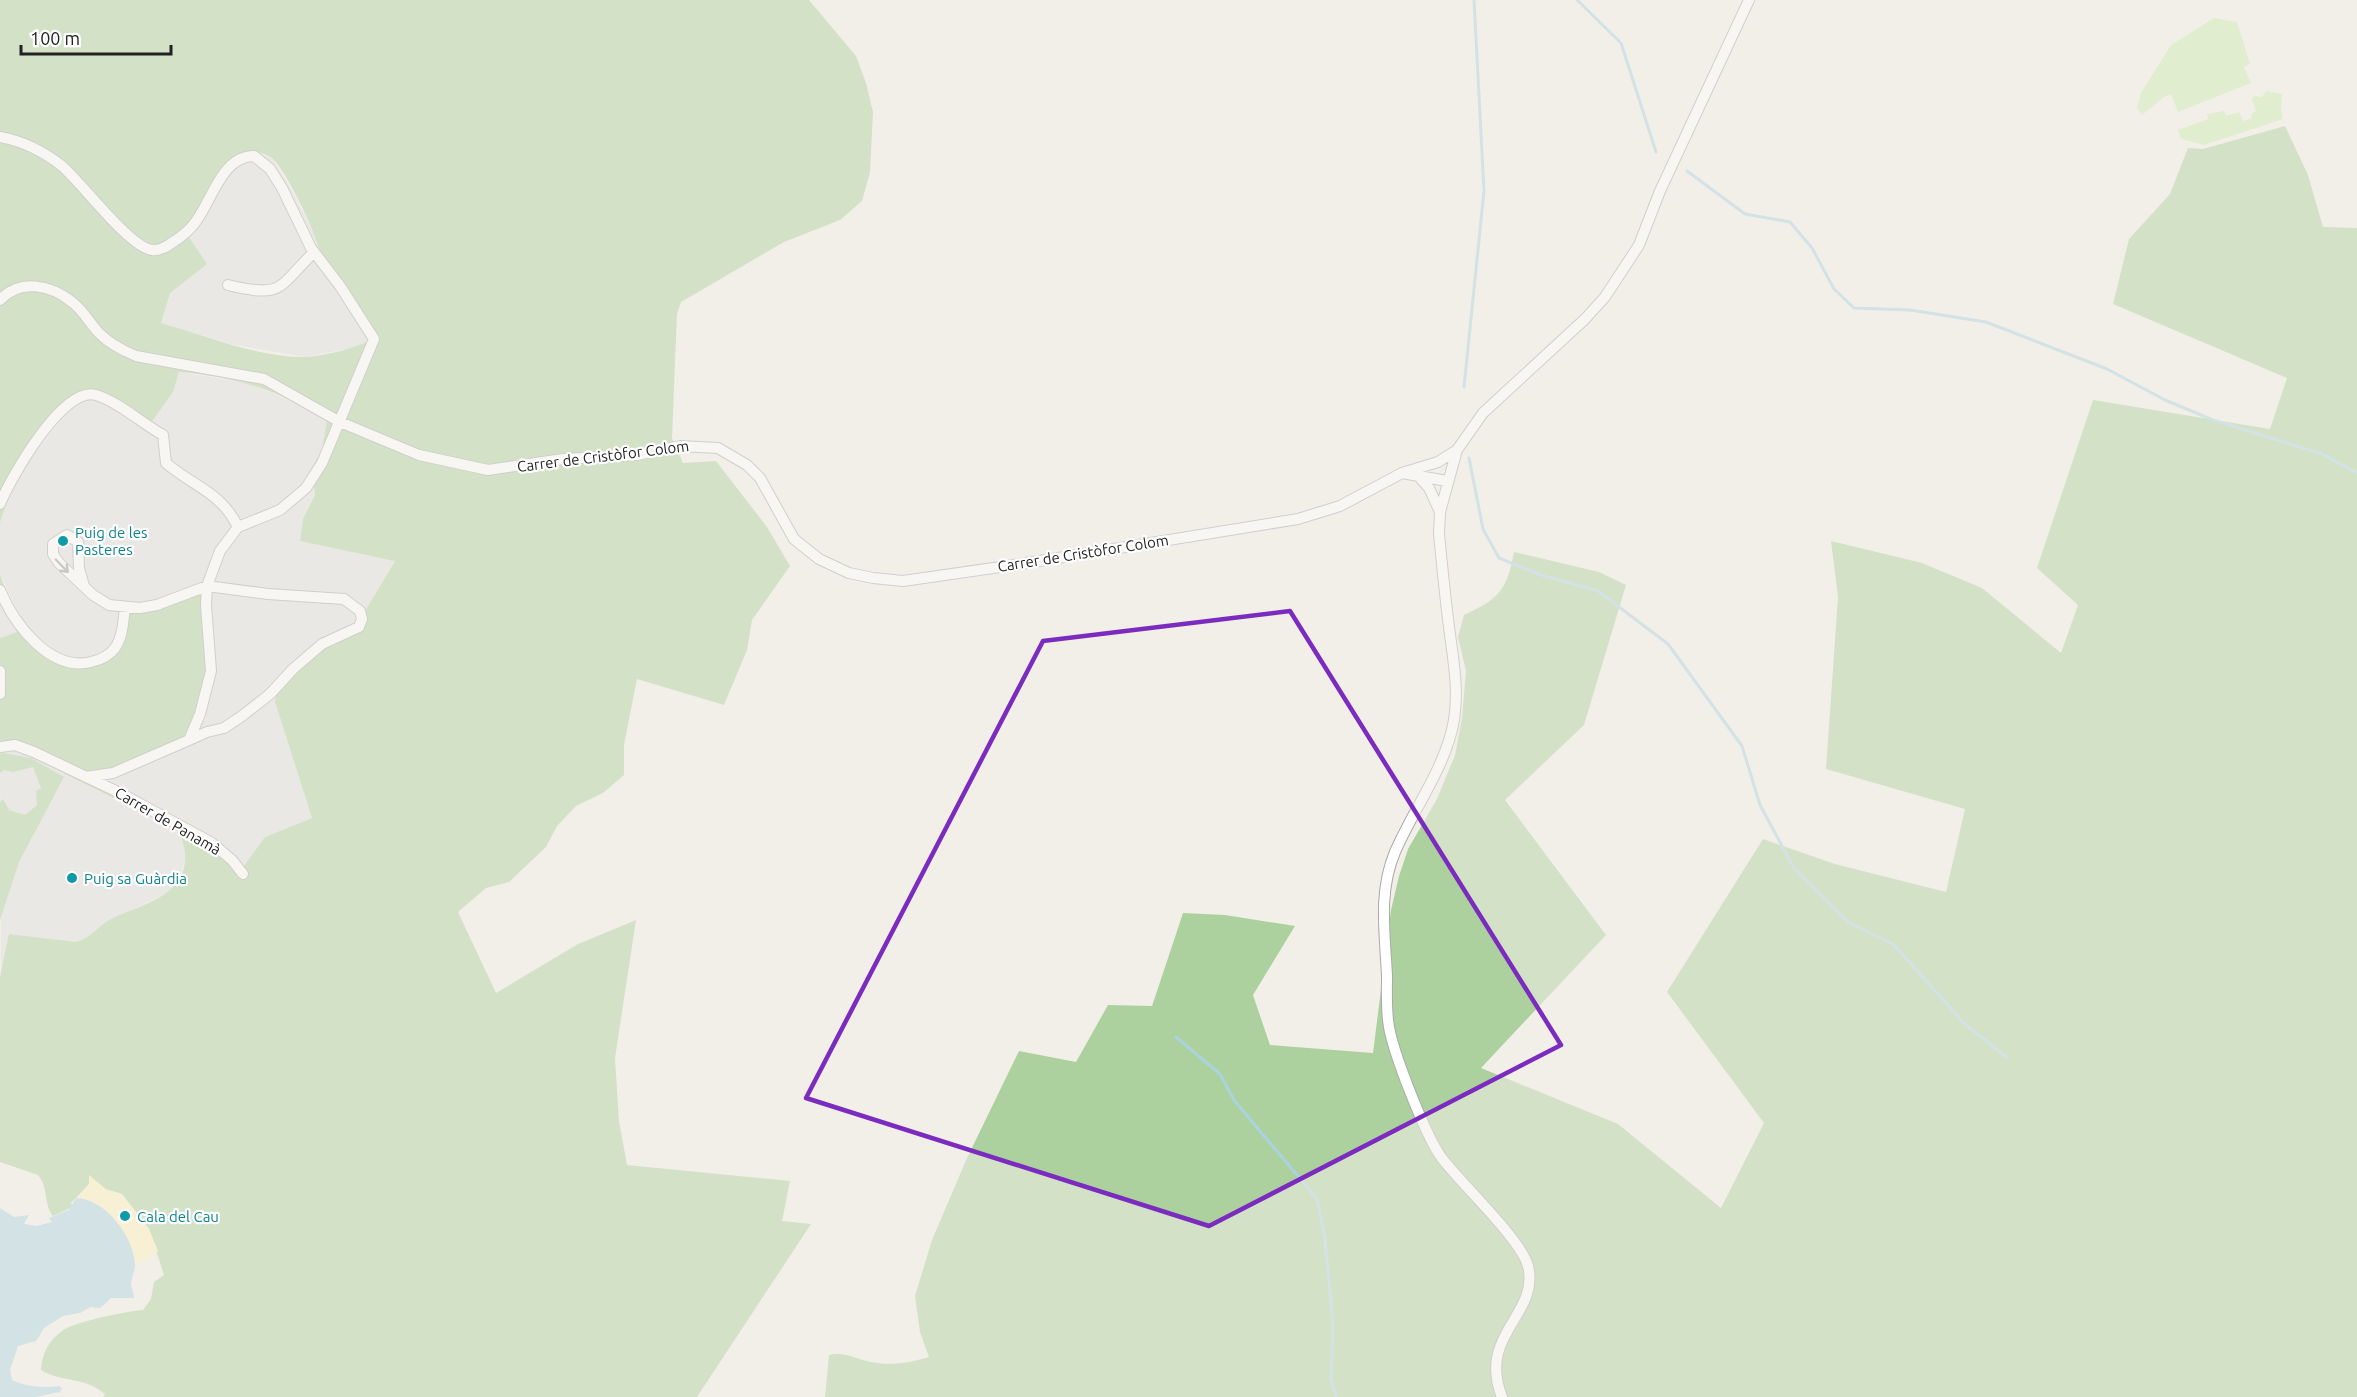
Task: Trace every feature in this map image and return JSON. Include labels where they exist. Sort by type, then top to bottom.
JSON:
[{"type":"street","points":[[1502,1397],[1495,1375],[1496,1357],[1503,1335],[1526,1295],[1530,1276],[1527,1264],[1515,1243],[1451,1169],[1434,1145],[1389,1026],[1385,886],[1396,851],[1446,748],[1456,706],[1455,671],[1438,534],[1440,512],[1457,450],[1483,413],[1585,319],[1623,271],[1639,245],[1660,191],[1749,0]]},
{"type":"street","points":[[0,137],[14,140],[37,150],[62,166],[126,232],[139,244],[153,250],[167,247],[186,234],[205,209],[226,170],[235,161],[245,156],[254,156],[270,169],[314,252],[340,286],[374,339],[322,463],[306,488],[280,510],[238,527],[220,551],[207,586],[206,605],[211,672],[200,714],[189,740]]},
{"type":"street","points":[[228,285],[260,293],[272,292],[314,252]]},
{"type":"street","name":"Carrer de Cristòfor Colom","points":[[0,300],[12,290],[23,285],[48,288],[74,303],[102,336],[121,350],[136,356],[264,379],[340,422],[419,455],[488,470],[563,459],[637,455],[680,446],[718,448],[747,465],[760,478],[794,539],[819,559],[849,573],[873,578],[903,581],[1298,519],[1340,506],[1402,473],[1420,472],[1457,450]]},
{"type":"street","points":[[0,504],[6,488],[47,427],[76,396],[94,394],[163,435],[166,463],[183,478],[210,491],[222,502],[238,527]]},
{"type":"street","points":[[1440,512],[1420,472],[1436,469],[1448,478]]},
{"type":"street","points":[[84,586],[109,605],[125,608],[157,605],[207,586],[268,594],[344,599],[360,611],[362,620],[359,627],[322,644],[293,669],[270,694],[224,728],[207,732],[113,773],[86,777]]},
{"type":"street","points":[[0,590],[27,634],[47,652],[74,663],[86,663],[109,655],[116,647],[125,608]]},
{"type":"street","points":[[0,671],[0,694]]},
{"type":"street","name":"Carrer de Panamà","points":[[0,747],[15,745],[86,777],[212,843],[232,860],[243,874]]},
{"type":"highlighted area","points":[[1290,611],[1561,1045],[1209,1226],[806,1098],[1043,641]]},
{"type":"shaded area","points":[[254,151],[272,158],[292,190],[315,235],[319,249],[379,337],[352,348],[305,357],[231,344],[161,323],[170,293],[206,264],[186,234],[226,170]]},
{"type":"shaded area","points":[[179,372],[241,382],[273,393],[324,417],[328,423],[314,487],[315,495],[303,519],[300,541],[395,560],[365,611],[275,702],[312,818],[265,837],[243,867],[221,842],[104,780],[178,750],[215,647],[209,607],[181,592],[148,603],[121,602],[112,647],[99,656],[80,660],[59,654],[35,636],[23,622],[0,574],[0,523],[6,500],[25,466],[70,408],[88,398],[101,402],[146,430],[173,392]]},
{"type":"shaded area","points":[[0,603],[17,632],[0,638]]},
{"type":"shaded area","points":[[17,750],[174,828],[179,833],[185,847],[185,859],[179,882],[171,891],[108,921],[84,940],[76,942],[10,934],[1,977],[0,751]]},
{"type":"green space","points":[[0,0],[809,0],[856,56],[873,112],[870,172],[862,201],[840,220],[784,242],[681,302],[677,314],[672,438],[683,463],[716,461],[767,527],[790,566],[752,620],[747,650],[724,705],[637,679],[624,745],[624,775],[603,793],[576,806],[557,826],[546,847],[509,882],[486,888],[458,912],[496,993],[578,944],[636,920],[615,1058],[619,1121],[627,1165],[790,1181],[782,1221],[811,1224],[697,1397],[103,1397],[105,1394],[89,1384],[57,1377],[41,1370],[47,1348],[62,1331],[89,1321],[143,1310],[151,1299],[154,1282],[164,1275],[149,1229],[122,1194],[89,1184],[71,1203],[73,1207],[53,1216],[48,1206],[44,1185],[38,1175],[0,1162],[0,977],[9,934],[76,942],[81,940],[111,919],[149,903],[171,889],[184,868],[185,853],[182,839],[174,828],[17,750],[0,751],[0,638],[17,632],[0,603],[0,574],[12,603],[29,629],[53,649],[67,656],[82,659],[96,657],[110,646],[115,638],[121,601],[148,603],[213,586],[211,610],[215,667],[211,688],[198,715],[178,750],[105,780],[221,842],[243,867],[265,837],[312,818],[275,702],[279,679],[351,627],[365,611],[395,561],[300,541],[303,519],[315,495],[314,487],[306,478],[322,450],[327,420],[275,393],[237,381],[179,372],[173,392],[146,430],[95,399],[86,399],[71,407],[45,435],[21,473],[0,523]],"holes":[[[254,151],[272,158],[285,175],[306,215],[319,249],[379,337],[333,353],[304,357],[286,356],[250,350],[161,323],[170,293],[207,264],[186,233],[235,161]]]},
{"type":"green space","points":[[2214,18],[2237,22],[2250,64],[2244,67],[2251,83],[2178,112],[2171,94],[2142,115],[2137,108],[2141,93],[2171,45]]},
{"type":"green space","points":[[2266,91],[2282,94],[2283,119],[2204,145],[2181,139],[2178,130],[2208,119],[2207,114],[2224,111],[2226,116],[2239,112],[2243,121],[2252,118],[2251,114],[2256,111],[2252,99],[2254,96],[2262,97]]},
{"type":"green space","points":[[2285,126],[2308,175],[2323,227],[2357,228],[2357,1397],[825,1397],[829,1355],[846,1355],[886,1364],[929,1357],[920,1332],[915,1296],[932,1240],[967,1158],[1019,1051],[1076,1062],[1108,1005],[1152,1006],[1183,913],[1225,915],[1295,926],[1253,995],[1270,1045],[1373,1053],[1391,910],[1399,876],[1408,849],[1437,799],[1455,755],[1462,718],[1466,671],[1458,637],[1464,615],[1486,604],[1500,592],[1508,576],[1514,552],[1599,572],[1626,585],[1584,725],[1505,800],[1606,935],[1481,1068],[1618,1124],[1721,1208],[1764,1123],[1667,992],[1763,839],[1835,864],[1946,892],[1965,809],[1826,769],[1838,597],[1831,541],[1922,563],[1982,588],[2061,653],[2078,605],[2037,568],[2093,400],[2270,429],[2287,378],[2113,304],[2129,239],[2170,194],[2188,148],[2203,149]]},
{"type":"green space","points":[[0,754],[31,758],[64,777],[19,862],[0,920],[0,802],[3,799],[9,810],[25,815],[37,805],[36,791],[41,788],[33,767],[13,772],[4,770],[0,773]]},
{"type":"sand","name":"Cala del Cau","points":[[89,1175],[107,1190],[122,1194],[149,1229],[158,1251],[143,1262],[135,1264],[122,1232],[108,1212],[89,1200],[77,1198],[89,1184]]},
{"type":"water","points":[[76,1198],[87,1200],[108,1212],[124,1232],[133,1254],[135,1268],[131,1284],[134,1298],[111,1298],[100,1308],[90,1307],[80,1313],[63,1316],[44,1328],[36,1341],[18,1346],[10,1370],[12,1380],[35,1386],[59,1386],[62,1388],[60,1392],[35,1397],[0,1397],[0,1208],[14,1217],[29,1215],[24,1224],[37,1226],[52,1222],[49,1218],[69,1210]]},
{"type":"waterway","points":[[1464,387],[1484,191],[1474,0]]},
{"type":"waterway","points":[[1577,0],[1621,43],[1656,152]]},
{"type":"waterway","points":[[1687,171],[1745,214],[1790,222],[1812,248],[1834,289],[1854,308],[1910,310],[1986,322],[2107,369],[2165,400],[2213,420],[2322,454],[2357,473]]},
{"type":"waterway","points":[[1469,458],[1483,529],[1499,558],[1541,575],[1598,591],[1668,644],[1742,746],[1760,805],[1794,868],[1848,922],[1893,944],[1965,1024],[2006,1057]]},
{"type":"waterway","points":[[1176,1037],[1220,1074],[1234,1100],[1317,1199],[1325,1239],[1333,1325],[1331,1379],[1336,1397]]},
{"type":"place","name":"Puig de les Pasteres","points":[[63,541]]},
{"type":"place","name":"Puig sa Guàrdia","points":[[72,878]]},
{"type":"place","name":"Cala del Cau","points":[[125,1216]]}]
